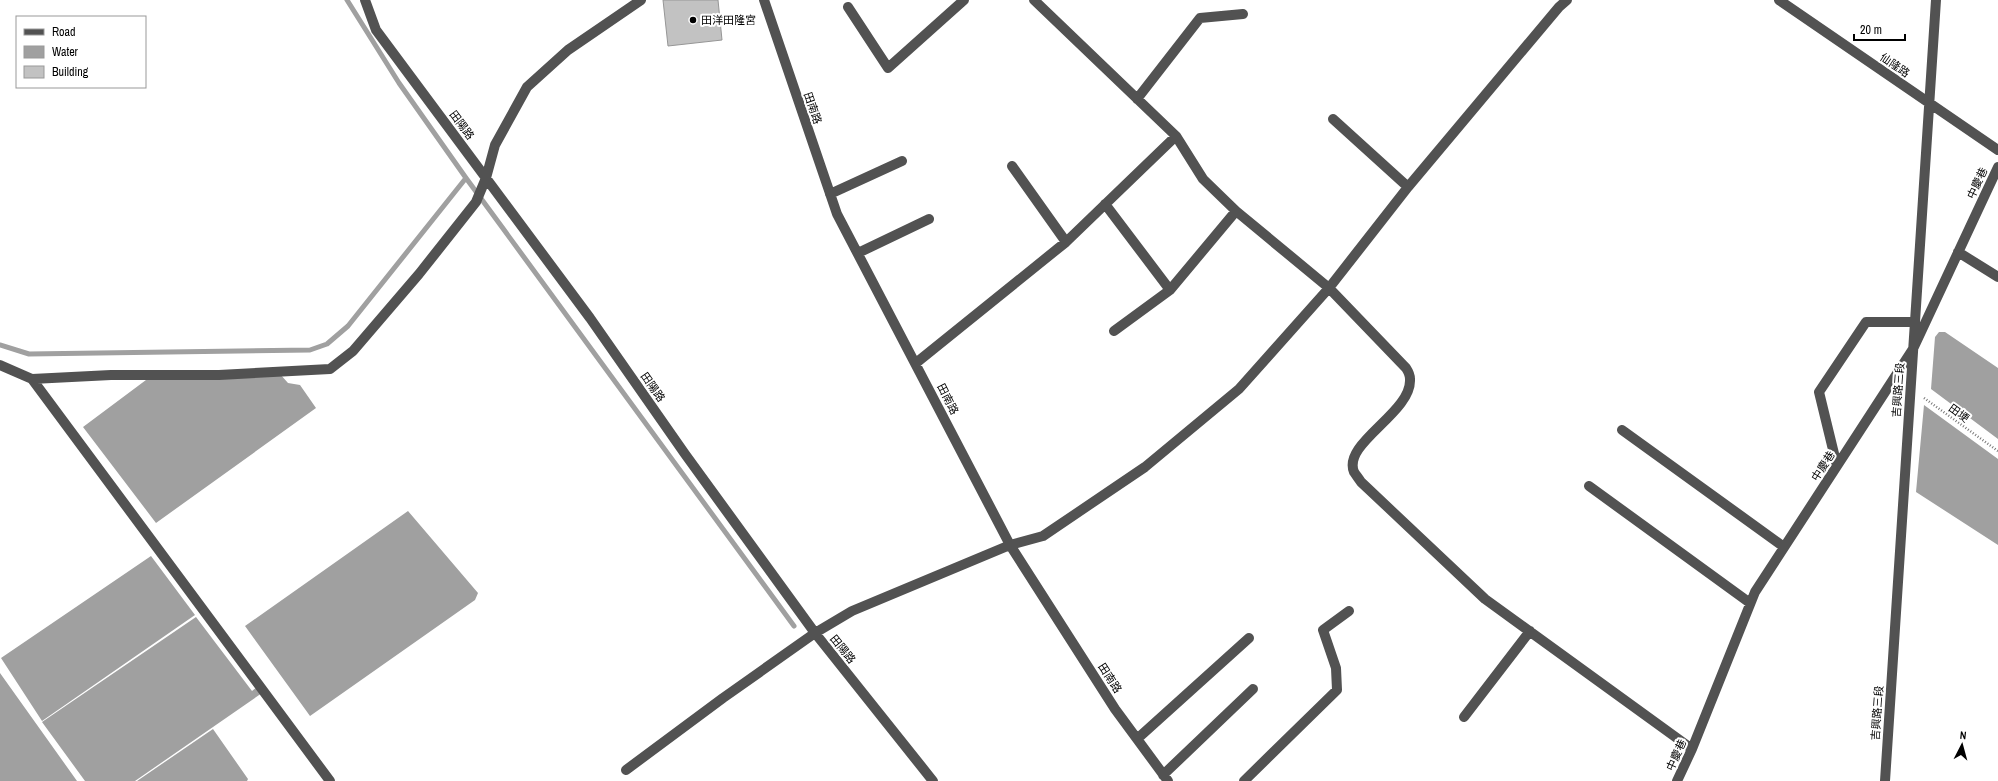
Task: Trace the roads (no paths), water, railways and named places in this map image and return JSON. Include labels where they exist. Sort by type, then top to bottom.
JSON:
[{"type":"street","name":"田陽路","points":[[365,0],[376,30],[485,182],[590,318],[685,454],[815,633],[934,781]]},
{"type":"street","points":[[0,365],[32,379],[110,375],[227,375],[330,370],[353,351],[419,274],[476,202],[485,182],[496,145],[527,87],[568,50],[641,0]]},
{"type":"street","name":"田南路","points":[[764,0],[837,214],[1010,545],[1116,709],[1166,778]]},
{"type":"street","points":[[848,7],[888,68],[964,0]]},
{"type":"street","points":[[1034,0],[1176,136],[1203,179],[1236,210],[1329,288],[1406,368],[1410,379],[1408,392],[1403,402],[1361,446],[1354,459],[1354,471],[1361,482],[1485,599],[1692,749]]},
{"type":"street","points":[[626,770],[723,698],[815,633],[852,610],[1010,545],[1043,536],[1145,467],[1240,390],[1329,288],[1408,187],[1559,7],[1567,0]]},
{"type":"street","name":"仙隆路","points":[[1779,0],[1998,150]]},
{"type":"street","name":"吉興路三段","points":[[1885,781],[1928,102],[1936,0]]},
{"type":"street","points":[[1137,99],[1200,18],[1243,14]]},
{"type":"street","points":[[1333,119],[1408,187]]},
{"type":"street","points":[[916,364],[1066,242],[1176,136]]},
{"type":"street","points":[[830,194],[902,161]]},
{"type":"street","points":[[1012,166],[1066,242]]},
{"type":"street","name":"中慶巷","points":[[1677,781],[1692,749],[1755,592],[1913,349],[1998,167]]},
{"type":"street","points":[[1105,204],[1170,290]]},
{"type":"street","points":[[1114,331],[1170,290],[1236,210]]},
{"type":"street","points":[[858,253],[929,219]]},
{"type":"street","points":[[1958,252],[1998,277]]},
{"type":"street","points":[[1837,466],[1819,392],[1866,322],[1914,322]]},
{"type":"street","points":[[32,379],[330,781]]},
{"type":"street","points":[[1622,430],[1784,547]]},
{"type":"street","points":[[1588,486],[1750,603]]},
{"type":"street","points":[[1244,781],[1338,690],[1336,668],[1323,630],[1349,611]]},
{"type":"street","points":[[1464,717],[1530,631]]},
{"type":"street","points":[[1137,739],[1249,638]]},
{"type":"street","points":[[1166,778],[1253,689]]},
{"type":"water","points":[[1939,332],[1945,332],[1998,368],[1998,439],[1931,389],[1935,337]]},
{"type":"water","points":[[280,374],[288,383],[300,385],[316,408],[156,523],[83,427],[150,377]]},
{"type":"water","points":[[1924,405],[1998,459],[1998,545],[1916,492]]},
{"type":"water","points":[[408,511],[478,593],[475,600],[310,716],[245,626]]},
{"type":"water","points":[[151,556],[195,615],[42,721],[1,658]]},
{"type":"water","points":[[196,617],[252,691],[257,687],[262,693],[135,781],[85,781],[42,722]]},
{"type":"water","points":[[0,673],[77,781],[0,781]]},
{"type":"water","points":[[213,729],[248,779],[247,781],[137,781]]},
{"type":"waterway","points":[[347,0],[399,83],[466,178],[794,626]]},
{"type":"waterway","points":[[0,345],[29,354],[310,350],[327,344],[348,326],[466,178]]},
{"type":"place","name":"田洋田隆宮","points":[[693,20]]}]
